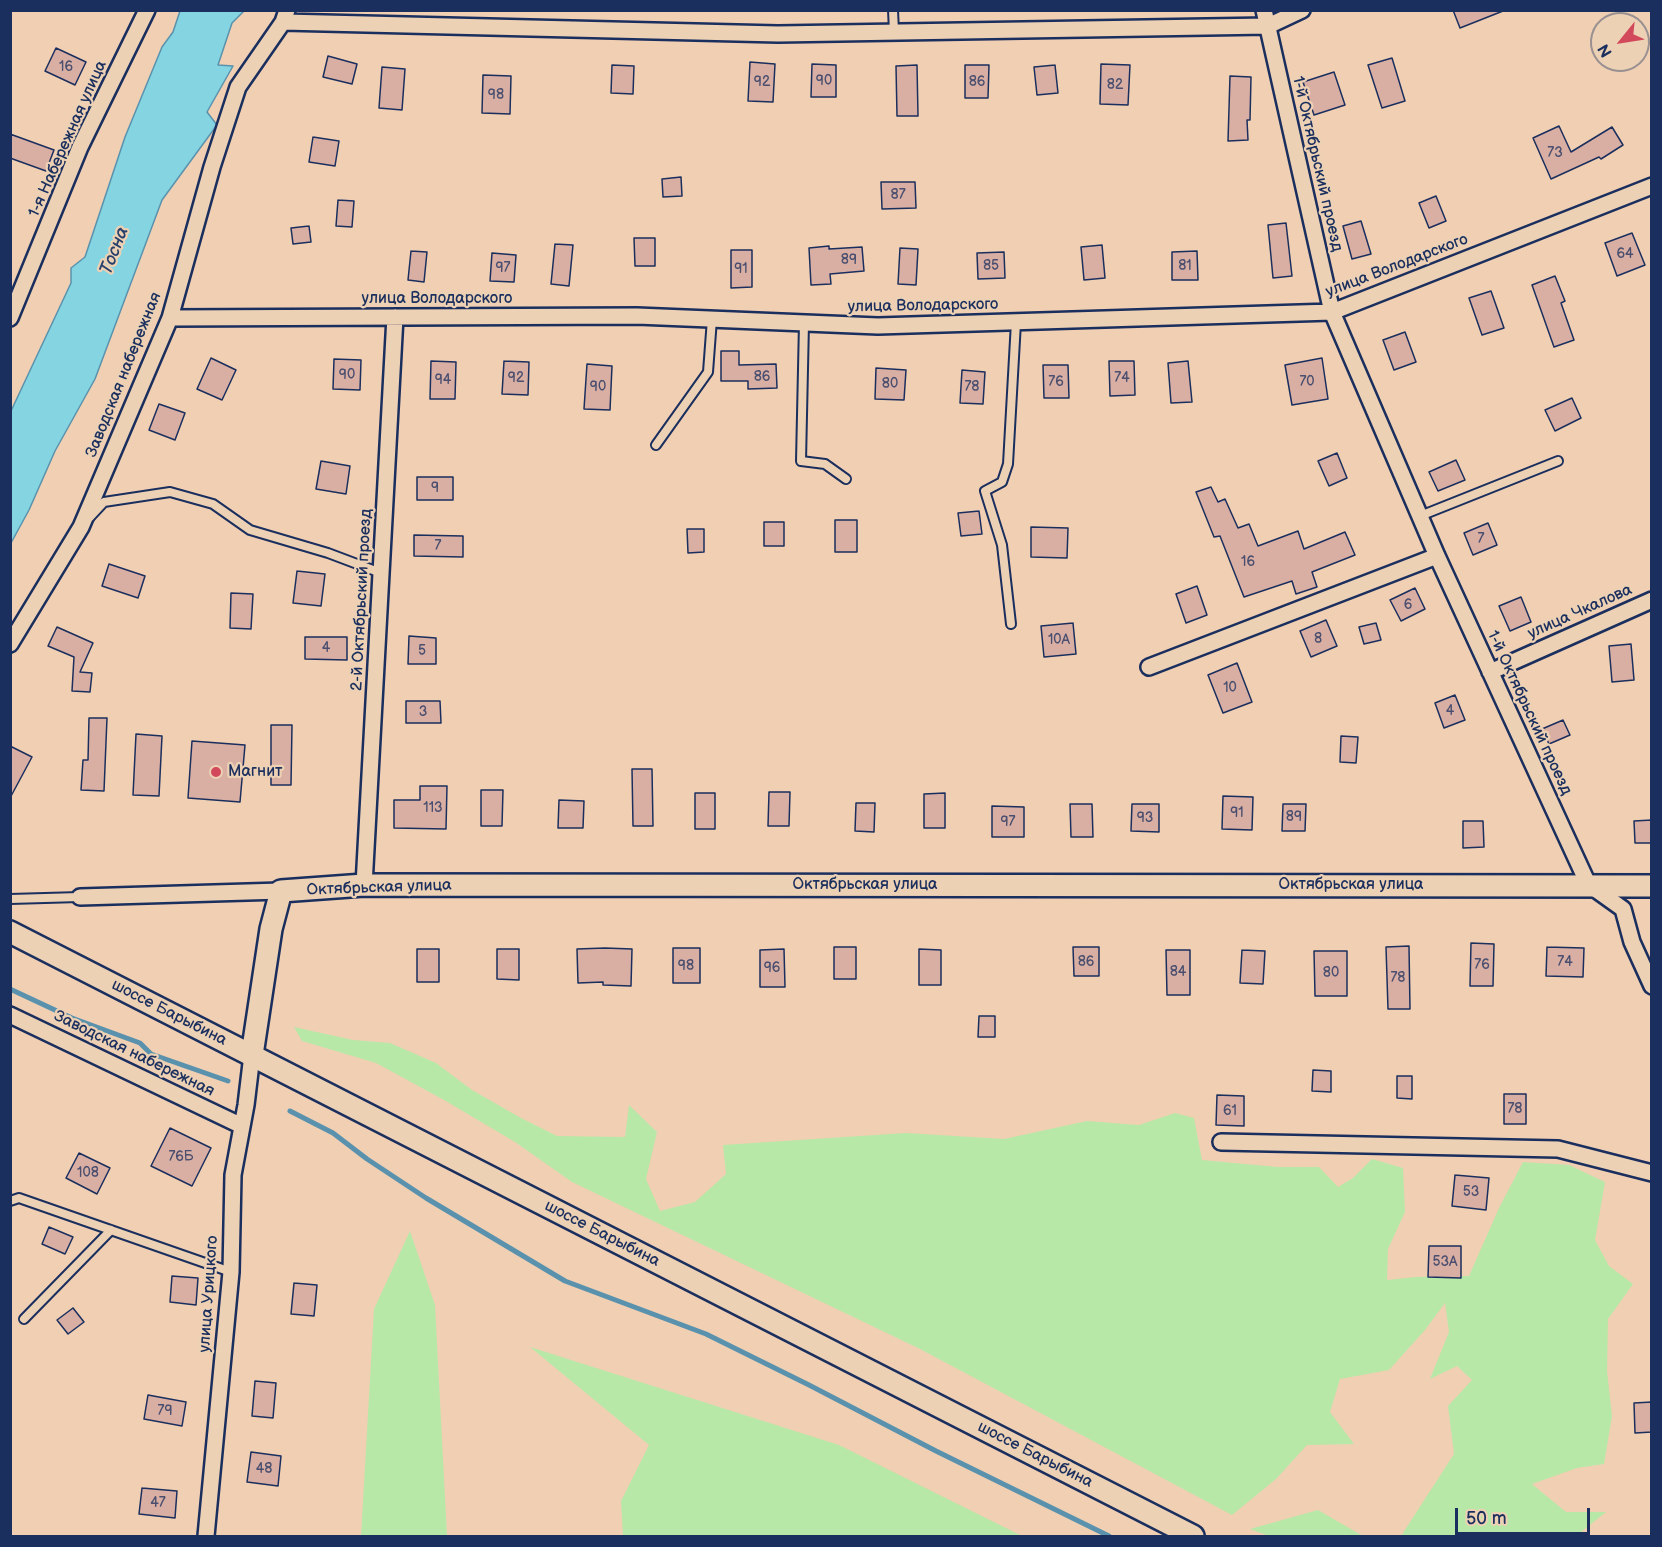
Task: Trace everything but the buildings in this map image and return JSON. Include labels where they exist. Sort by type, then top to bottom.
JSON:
[{"type":"street","name":"1-я Набережная улица","points":[[10,318],[80,147],[147,10]]},
{"type":"street","name":"1-й Октябрьский проезд","points":[[1264,10],[1332,312],[1437,556],[1588,884]]},
{"type":"street","points":[[285,16],[778,34],[1268,26],[1302,10]]},
{"type":"street","name":"Заводская набережная","points":[[10,644],[81,527],[170,318],[212,167],[238,87],[285,16]]},
{"type":"street","name":"улица Володарского","points":[[170,318],[637,316],[878,326],[1332,312],[1652,186]]},
{"type":"street","name":"2-й Октябрьский проезд","points":[[364,885],[395,317]]},
{"type":"street","points":[[1149,667],[1437,556]]},
{"type":"street","name":"улица Чкалова","points":[[1490,672],[1652,600]]},
{"type":"street","points":[[1588,884],[1623,909],[1632,942],[1652,986]]},
{"type":"street","name":"Октябрьская улица","points":[[80,897],[281,891],[364,885],[1588,884],[1652,886]]},
{"type":"street","points":[[252,1055],[271,930],[281,891]]},
{"type":"street","name":"шоссе Барыбина","points":[[10,932],[1193,1536]]},
{"type":"street","name":"Заводская набережная","points":[[10,1015],[242,1126]]},
{"type":"street","name":"улица Урицкого","points":[[206,1536],[231,1272],[233,1176],[252,1055]]},
{"type":"street","points":[[1221,1142],[1557,1149],[1652,1173]]},
{"type":"lane","points":[[893,10],[894,32]]},
{"type":"lane","points":[[656,445],[708,372],[712,319]]},
{"type":"lane","points":[[1011,624],[1002,545],[985,492],[1002,482],[1008,464],[1016,322]]},
{"type":"lane","points":[[804,323],[801,461],[825,464],[846,479]]},
{"type":"lane","points":[[1420,516],[1558,461]]},
{"type":"lane","points":[[81,527],[104,502],[170,492],[213,504],[250,530],[328,553],[381,573]]},
{"type":"lane","points":[[10,899],[80,897]]},
{"type":"lane","points":[[10,1201],[19,1198],[231,1272]]},
{"type":"lane","points":[[24,1319],[111,1230]]},
{"type":"green space","points":[[294,1027],[353,1040],[390,1043],[436,1063],[472,1090],[557,1136],[625,1137],[629,1105],[657,1132],[646,1179],[660,1211],[695,1202],[726,1174],[723,1145],[906,1133],[1004,1139],[1087,1121],[1139,1125],[1175,1113],[1194,1118],[1202,1160],[1278,1167],[1319,1167],[1338,1187],[1353,1178],[1372,1159],[1403,1168],[1405,1212],[1388,1249],[1387,1280],[1469,1276],[1499,1208],[1523,1162],[1569,1165],[1605,1182],[1595,1240],[1609,1266],[1633,1284],[1608,1319],[1607,1371],[1612,1416],[1604,1464],[1577,1468],[1532,1484],[1566,1512],[1606,1512],[1576,1536],[1401,1536],[1454,1454],[1448,1406],[1472,1380],[1457,1366],[1430,1379],[1449,1332],[1445,1303],[1425,1330],[1389,1370],[1340,1379],[1330,1412],[1354,1444],[1307,1445],[1276,1479],[1232,1515],[920,1349],[572,1182],[515,1142],[444,1100],[376,1063],[302,1041]]},
{"type":"green space","points":[[410,1231],[435,1305],[447,1536],[361,1536],[374,1309]]},
{"type":"green space","points":[[530,1347],[839,1445],[1022,1536],[623,1536],[621,1501],[649,1445]]},
{"type":"green space","points":[[1318,1510],[1363,1536],[1269,1536],[1250,1529]]},
{"type":"water","name":"Тосна","points":[[180,11],[244,11],[232,23],[218,65],[233,66],[207,112],[217,125],[162,200],[95,379],[55,451],[29,510],[11,543],[11,411],[71,283],[71,268],[85,257],[125,137],[162,47],[173,32]]},
{"type":"waterway","points":[[10,989],[72,1018],[140,1043],[151,1054],[228,1081]]},
{"type":"waterway","points":[[290,1111],[333,1133],[367,1159],[426,1198],[565,1281],[706,1334],[1109,1536]]},
{"type":"place","name":"Магнит","points":[[216,772]]}]
